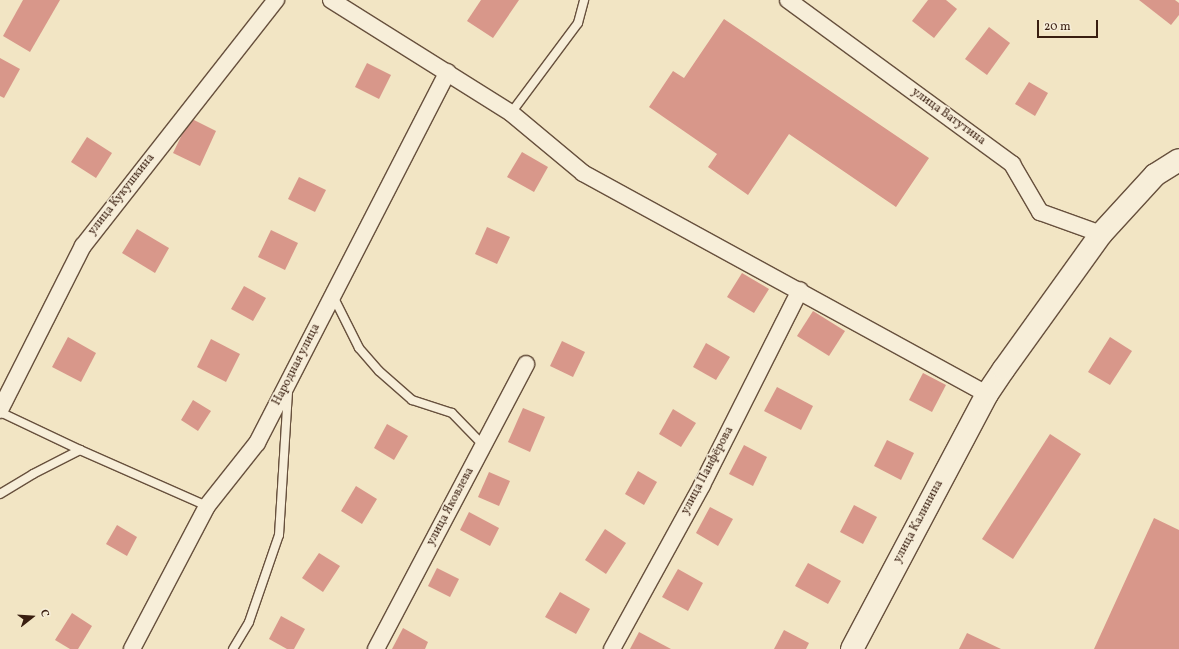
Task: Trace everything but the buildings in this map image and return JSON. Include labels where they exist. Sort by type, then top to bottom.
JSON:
[{"type":"street","name":"улица Кукушкина","points":[[0,411],[83,246],[276,0]]},
{"type":"street","points":[[330,0],[448,72],[510,113],[584,173],[800,290],[987,394]]},
{"type":"street","name":"улица Ватутина","points":[[788,0],[1012,164],[1040,212],[1101,234]]},
{"type":"street","name":"Народная улица","points":[[132,649],[207,506],[257,443],[448,72]]},
{"type":"street","name":"улица Калинина","points":[[852,649],[987,394],[1101,234],[1155,175],[1179,160]]},
{"type":"street","name":"улица Панфёрова","points":[[612,649],[702,485],[800,290]]},
{"type":"street","name":"улица Яковлева","points":[[376,649],[526,364]]},
{"type":"lane","points":[[510,113],[578,23],[584,0]]},
{"type":"lane","points":[[333,295],[359,348],[379,371],[412,400],[452,413],[484,445]]},
{"type":"lane","points":[[233,649],[249,622],[279,535],[288,382]]},
{"type":"lane","points":[[0,411],[80,450],[207,506]]},
{"type":"lane","points":[[0,494],[32,474],[80,450]]}]
